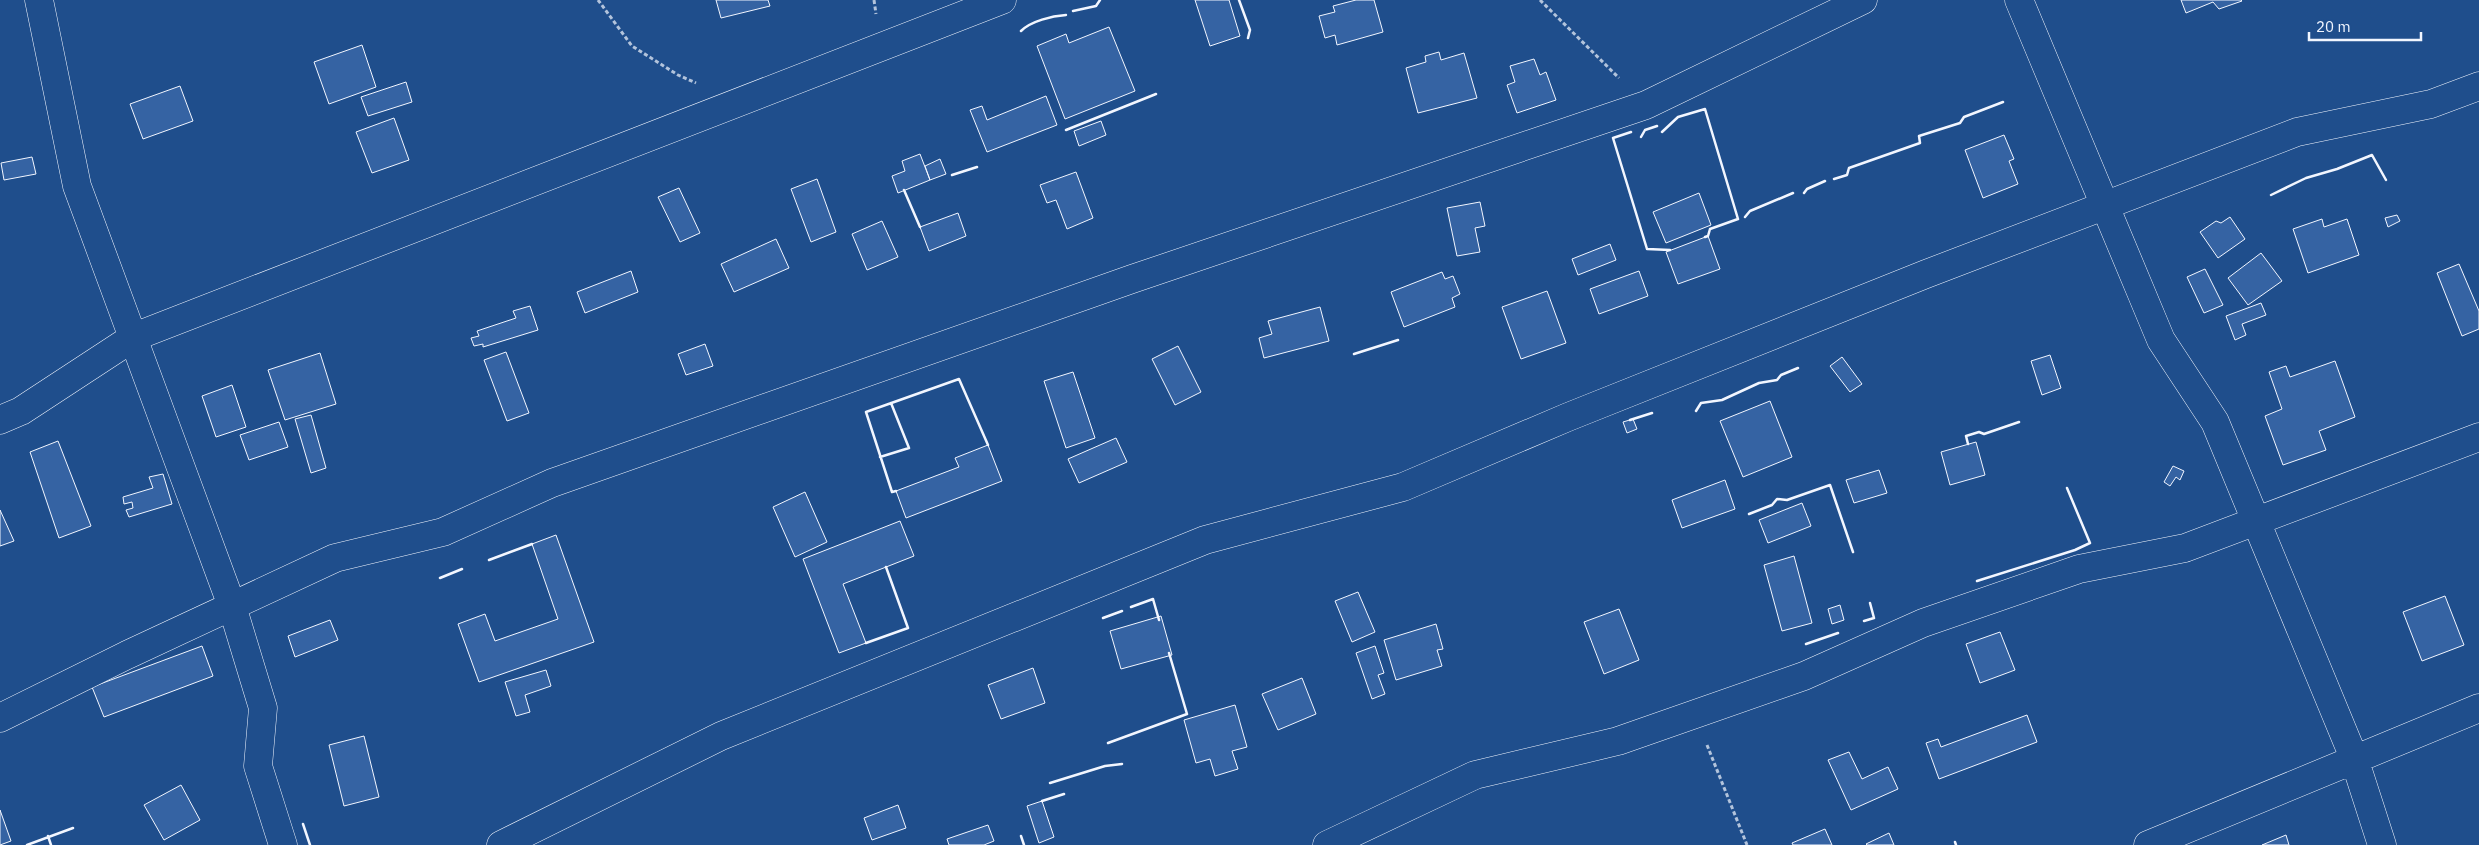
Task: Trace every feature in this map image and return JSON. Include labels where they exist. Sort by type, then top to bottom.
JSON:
[{"type":"street","points":[[39,0],[77,186],[232,606],[263,708],[258,766],[283,845]]},
{"type":"street","points":[[0,420],[21,411],[134,337],[1002,0]]},
{"type":"street","points":[[0,718],[127,655],[336,558],[443,532],[552,483],[1142,276],[1646,105],[1863,0]]},
{"type":"street","points":[[2019,0],[2161,340],[2215,422],[2254,521],[2354,758],[2382,845]]},
{"type":"street","points":[[501,845],[721,736],[1204,540],[1403,487],[1568,416],[1926,274],[2297,132],[2431,104],[2479,86]]},
{"type":"street","points":[[1327,845],[1475,774],[1618,741],[1804,676],[1923,623],[2070,573],[2185,548],[2479,437]]},
{"type":"street","points":[[2148,845],[2354,758],[2479,708]]},
{"type":"path","points":[[598,0],[632,46],[678,75],[738,102]]},
{"type":"path","points":[[1540,0],[1646,105]]},
{"type":"path","points":[[1695,714],[1747,845]]},
{"type":"building","points":[[716,0],[768,0],[770,6],[721,18]]},
{"type":"building","points":[[1195,0],[1229,0],[1240,36],[1210,46]]},
{"type":"building","points":[[1356,0],[1374,0],[1383,32],[1337,45],[1335,35],[1325,38],[1319,16],[1335,12],[1333,6]]},
{"type":"building","points":[[2181,0],[2242,1],[2219,9],[2213,2],[2186,13]]},
{"type":"building","points":[[1109,27],[1135,91],[1065,119],[1037,46],[1066,34],[1069,43]]},
{"type":"building","points":[[362,45],[376,87],[329,104],[314,62]]},
{"type":"building","points":[[1439,52],[1441,60],[1464,53],[1477,98],[1418,113],[1406,68],[1426,62],[1425,56]]},
{"type":"building","points":[[1534,59],[1540,75],[1546,72],[1556,100],[1517,113],[1507,85],[1515,82],[1510,66]]},
{"type":"building","points":[[406,82],[412,102],[368,116],[361,97]]},
{"type":"building","points":[[180,86],[193,121],[143,139],[130,104]]},
{"type":"building","points":[[1046,96],[1057,125],[987,152],[970,110],[982,106],[987,120]]},
{"type":"building","points":[[394,118],[409,160],[372,173],[356,132]]},
{"type":"building","points":[[1101,121],[1106,135],[1079,146],[1074,131]]},
{"type":"building","points":[[2004,135],[2014,159],[2009,161],[2018,184],[1983,198],[1965,150]]},
{"type":"building","points":[[920,154],[930,180],[898,193],[892,176],[905,171],[902,161]]},
{"type":"building","points":[[32,157],[36,174],[4,180],[1,163]]},
{"type":"building","points":[[940,159],[946,174],[930,180],[925,166]]},
{"type":"building","points":[[1076,172],[1093,218],[1067,229],[1056,200],[1047,203],[1040,185]]},
{"type":"building","points":[[817,179],[836,232],[811,242],[791,189]]},
{"type":"building","points":[[679,188],[700,233],[680,242],[658,197]]},
{"type":"building","points":[[1699,193],[1711,225],[1666,243],[1653,212]]},
{"type":"building","points":[[1480,202],[1485,226],[1475,228],[1480,252],[1457,256],[1447,208]]},
{"type":"building","points":[[958,213],[966,236],[929,251],[920,227]]},
{"type":"building","points":[[2397,215],[2400,221],[2388,227],[2385,218]]},
{"type":"building","points":[[2230,217],[2245,239],[2218,258],[2200,232],[2216,221],[2221,223]]},
{"type":"building","points":[[2322,219],[2324,227],[2347,219],[2359,255],[2308,273],[2293,229]]},
{"type":"building","points":[[882,221],[898,257],[867,270],[852,234]]},
{"type":"building","points":[[1708,236],[1720,269],[1678,284],[1666,252]]},
{"type":"building","points":[[776,239],[789,268],[734,292],[721,264]]},
{"type":"building","points":[[1610,244],[1616,260],[1578,275],[1572,259]]},
{"type":"building","points":[[2261,253],[2282,281],[2248,305],[2228,278]]},
{"type":"building","points":[[2459,264],[2479,311],[2479,329],[2462,336],[2437,273]]},
{"type":"building","points":[[2205,269],[2223,305],[2204,313],[2187,277]]},
{"type":"building","points":[[631,271],[638,292],[585,313],[577,292]]},
{"type":"building","points":[[1639,271],[1648,296],[1599,314],[1590,289]]},
{"type":"building","points":[[1442,272],[1445,279],[1453,276],[1460,294],[1452,298],[1455,307],[1404,327],[1391,292]]},
{"type":"building","points":[[1547,291],[1566,343],[1521,359],[1502,307]]},
{"type":"building","points":[[2261,303],[2266,315],[2242,324],[2246,335],[2235,340],[2226,316]]},
{"type":"building","points":[[530,306],[538,330],[483,347],[483,344],[474,346],[471,338],[479,336],[477,331],[516,318],[513,311]]},
{"type":"building","points":[[1320,307],[1329,341],[1264,358],[1259,338],[1272,334],[1268,321]]},
{"type":"building","points":[[705,344],[713,366],[686,375],[678,354]]},
{"type":"building","points":[[1178,346],[1201,392],[1175,405],[1152,359]]},
{"type":"building","points":[[506,352],[529,413],[507,421],[484,360]]},
{"type":"building","points":[[320,353],[336,404],[285,420],[268,370]]},
{"type":"building","points":[[2050,355],[2061,388],[2042,395],[2031,361]]},
{"type":"building","points":[[1842,357],[1862,384],[1850,392],[1830,366]]},
{"type":"building","points":[[2335,361],[2355,417],[2319,431],[2326,450],[2283,465],[2265,416],[2282,409],[2269,372],[2286,366],[2290,377]]},
{"type":"building","points":[[1073,372],[1095,438],[1066,448],[1044,381]]},
{"type":"building","points":[[232,385],[246,427],[216,437],[202,396]]},
{"type":"building","points":[[1770,401],[1792,457],[1743,477],[1720,421]]},
{"type":"building","points":[[311,415],[326,468],[311,473],[295,419]]},
{"type":"building","points":[[1633,419],[1637,429],[1627,433],[1623,422]]},
{"type":"building","points":[[279,422],[288,447],[249,460],[240,435]]},
{"type":"building","points":[[1116,438],[1127,462],[1079,483],[1068,459]]},
{"type":"building","points":[[58,441],[91,526],[59,538],[30,452]]},
{"type":"building","points":[[1976,442],[1985,475],[1950,485],[1941,452]]},
{"type":"building","points":[[988,445],[1002,481],[906,518],[896,491],[959,467],[955,458]]},
{"type":"building","points":[[2173,466],[2184,471],[2180,480],[2176,477],[2170,486],[2164,482]]},
{"type":"building","points":[[1879,470],[1887,493],[1854,503],[1846,480]]},
{"type":"building","points":[[163,474],[172,504],[129,517],[126,510],[133,508],[132,502],[124,504],[123,497],[153,488],[149,477]]},
{"type":"building","points":[[1725,480],[1735,509],[1682,528],[1672,500]]},
{"type":"building","points":[[805,492],[827,542],[795,557],[773,507]]},
{"type":"building","points":[[1802,503],[1811,526],[1768,543],[1759,520]]},
{"type":"building","points":[[0,510],[14,541],[0,546]]},
{"type":"building","points":[[900,521],[914,556],[843,584],[866,643],[839,653],[803,559]]},
{"type":"building","points":[[556,535],[594,642],[479,682],[458,624],[485,614],[495,641],[558,619],[532,544]]},
{"type":"building","points":[[1794,556],[1812,623],[1782,631],[1764,565]]},
{"type":"building","points":[[1358,592],[1375,632],[1352,642],[1335,601]]},
{"type":"building","points":[[2445,596],[2464,645],[2422,661],[2403,612]]},
{"type":"building","points":[[1840,605],[1844,620],[1832,624],[1828,609]]},
{"type":"building","points":[[1619,609],[1639,660],[1604,674],[1584,622]]},
{"type":"building","points":[[1161,616],[1172,655],[1121,669],[1110,631]]},
{"type":"building","points":[[330,620],[338,640],[295,657],[288,636]]},
{"type":"building","points":[[1436,624],[1443,649],[1437,650],[1442,666],[1396,680],[1384,640]]},
{"type":"building","points":[[2000,632],[2015,670],[1980,683],[1966,644]]},
{"type":"building","points":[[202,646],[213,676],[104,717],[92,687]]},
{"type":"building","points":[[1375,646],[1384,673],[1378,675],[1385,694],[1372,699],[1356,653]]},
{"type":"building","points":[[1033,668],[1045,703],[1001,719],[988,685]]},
{"type":"building","points":[[546,670],[551,686],[525,695],[530,712],[516,716],[505,682]]},
{"type":"building","points":[[1302,678],[1316,714],[1278,730],[1262,694]]},
{"type":"building","points":[[1235,705],[1247,747],[1232,751],[1238,769],[1215,776],[1210,759],[1196,763],[1184,720]]},
{"type":"building","points":[[2027,715],[2037,742],[1939,779],[1926,743],[1938,739],[1941,747]]},
{"type":"building","points":[[364,736],[379,797],[344,806],[329,745]]},
{"type":"building","points":[[1849,752],[1862,779],[1888,767],[1898,789],[1851,810],[1828,760]]},
{"type":"building","points":[[181,785],[200,820],[164,840],[144,805]]},
{"type":"building","points":[[1042,801],[1054,837],[1039,843],[1027,806]]},
{"type":"building","points":[[898,805],[906,828],[872,840],[864,818]]},
{"type":"building","points":[[0,810],[11,841],[0,845]]},
{"type":"building","points":[[988,825],[994,841],[984,845],[949,845],[947,839]]},
{"type":"building","points":[[1825,829],[1832,845],[1793,845],[1792,843]]},
{"type":"building","points":[[1889,833],[1894,845],[1866,844]]},
{"type":"building","points":[[2286,835],[2289,845],[2262,845]]},
{"type":"wall","points":[[1073,11],[1096,6],[1100,0]]},
{"type":"wall","points":[[1239,0],[1250,30],[1248,38]]},
{"type":"wall","points":[[1021,31],[1030,24],[1066,15]]},
{"type":"wall","points":[[1066,130],[1156,94]]},
{"type":"wall","points":[[1834,179],[1847,175],[1849,168],[1920,143],[1919,136],[1960,123],[1964,117],[2003,102]]},
{"type":"wall","points":[[1662,132],[1678,117],[1705,109],[1738,219],[1710,229],[1708,236],[1705,237]]},
{"type":"wall","points":[[1641,137],[1645,130],[1657,126]]},
{"type":"wall","points":[[1631,132],[1613,138],[1647,249],[1670,250]]},
{"type":"wall","points":[[2271,195],[2306,178],[2337,169],[2372,155],[2386,180]]},
{"type":"wall","points":[[952,175],[977,167]]},
{"type":"wall","points":[[1804,193],[1807,189],[1825,181]]},
{"type":"wall","points":[[904,190],[920,227]]},
{"type":"wall","points":[[1745,217],[1750,211],[1793,193]]},
{"type":"wall","points":[[1354,354],[1398,340]]},
{"type":"wall","points":[[1696,411],[1701,403],[1722,400],[1759,383],[1777,380],[1781,375],[1798,368]]},
{"type":"wall","points":[[896,491],[892,492],[866,412],[959,379],[988,445]]},
{"type":"wall","points":[[880,457],[909,448],[891,403]]},
{"type":"wall","points":[[1630,420],[1652,413]]},
{"type":"wall","points":[[1968,444],[1966,436],[1979,432],[1984,434],[2019,422]]},
{"type":"wall","points":[[1749,514],[1772,505],[1777,499],[1787,500],[1830,485],[1853,552]]},
{"type":"wall","points":[[1977,581],[2075,550],[2090,543],[2067,488]]},
{"type":"wall","points":[[489,560],[532,544]]},
{"type":"wall","points":[[866,643],[908,628],[886,567]]},
{"type":"wall","points":[[440,578],[462,569]]},
{"type":"wall","points":[[1131,607],[1153,599],[1159,620]]},
{"type":"wall","points":[[1864,621],[1874,618],[1870,603]]},
{"type":"wall","points":[[1103,618],[1122,611]]},
{"type":"wall","points":[[1806,644],[1838,633]]},
{"type":"wall","points":[[1108,743],[1187,714],[1169,653]]},
{"type":"wall","points":[[1050,783],[1105,766],[1122,764]]},
{"type":"wall","points":[[1042,801],[1064,794]]},
{"type":"wall","points":[[303,824],[310,845]]},
{"type":"wall","points":[[27,845],[73,828]]},
{"type":"wall","points":[[48,836],[51,845]]},
{"type":"wall","points":[[1021,836],[1024,845]]}]
